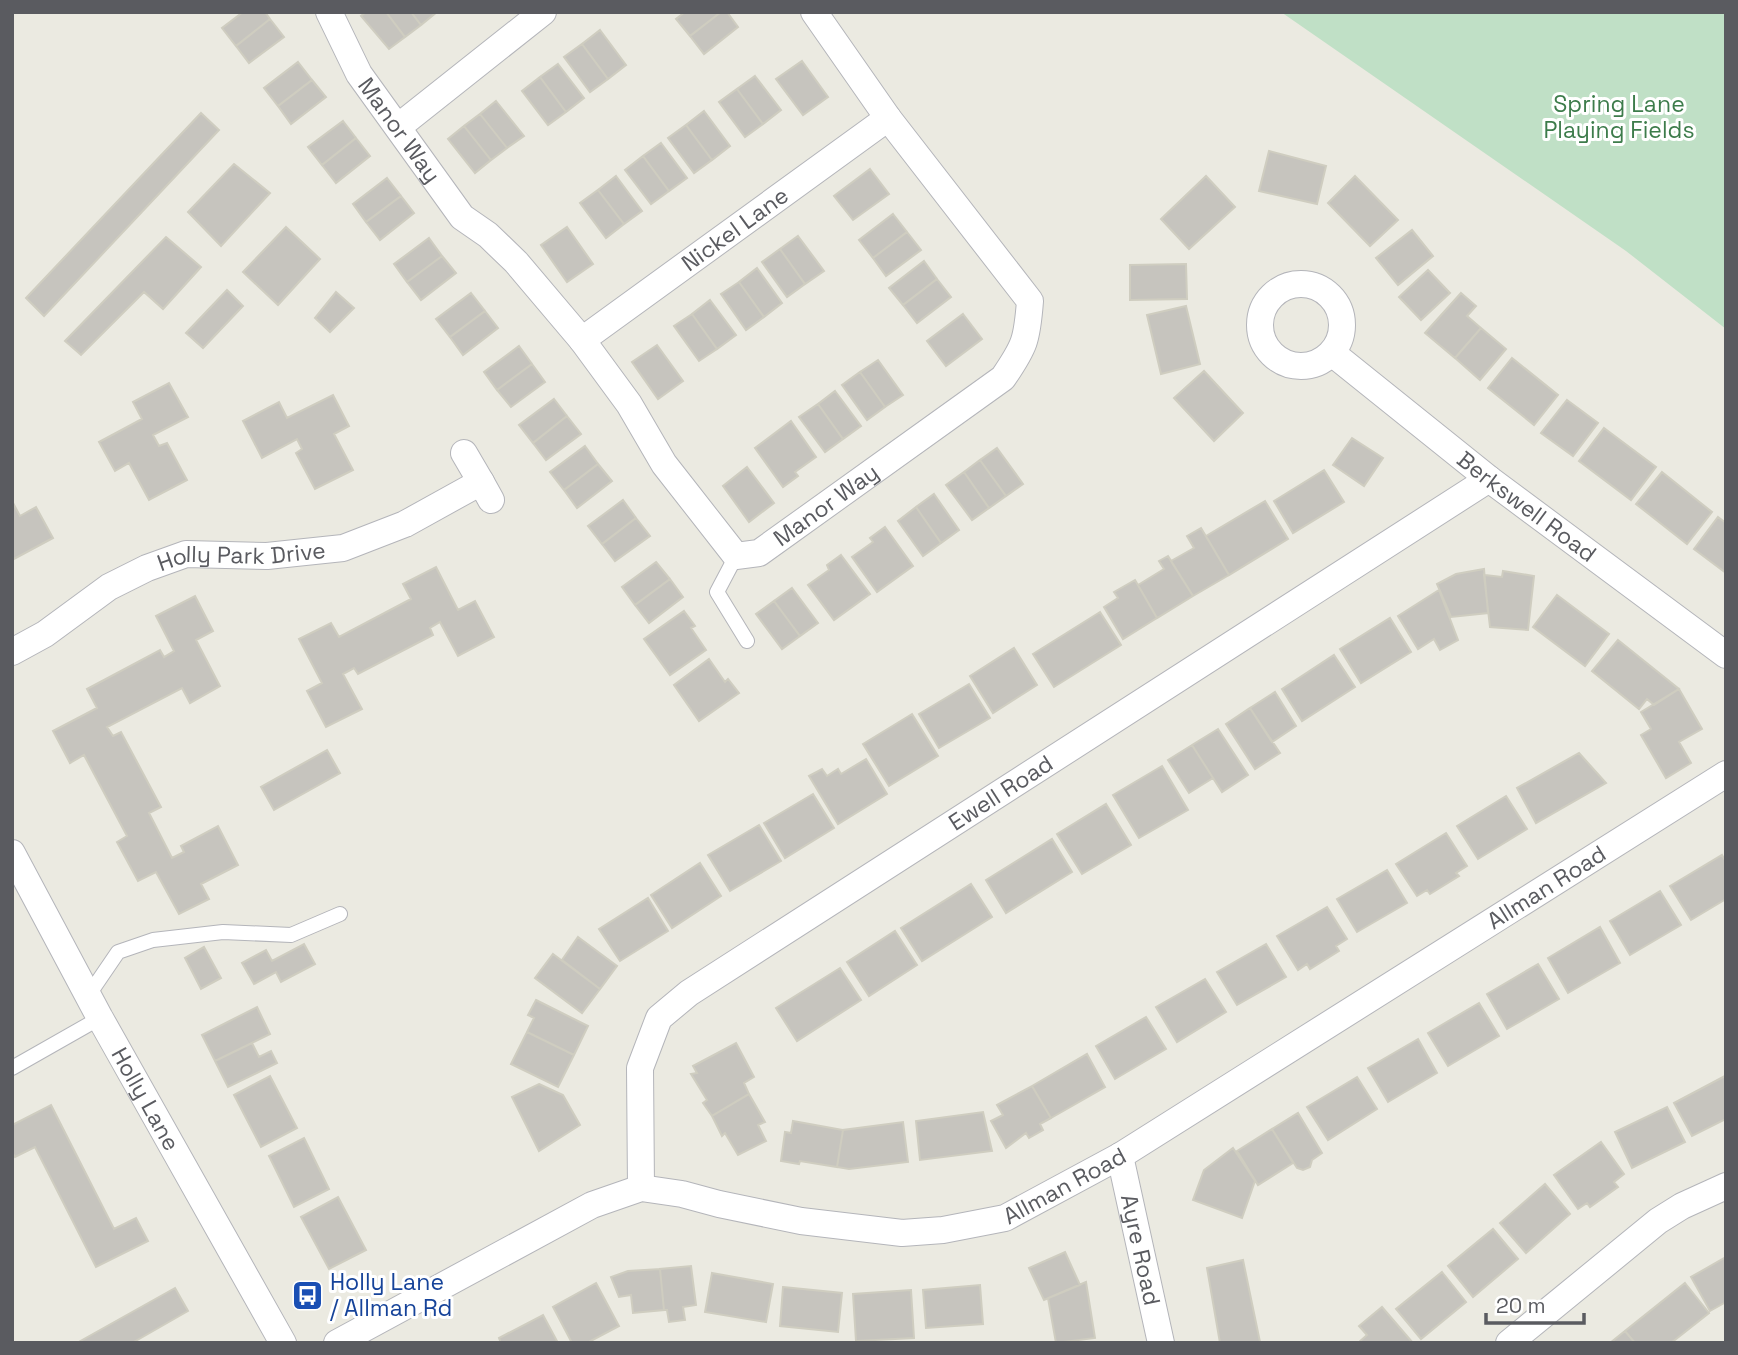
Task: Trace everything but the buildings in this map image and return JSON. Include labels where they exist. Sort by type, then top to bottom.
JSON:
[{"type":"street","name":"Manor Way","points":[[329,12],[359,74],[462,218],[488,235],[516,262],[582,340],[629,404],[664,464],[736,556],[760,552],[1003,379],[1023,350],[1028,330],[1030,301],[888,118],[814,12]]},
{"type":"street","points":[[398,127],[543,12]]},
{"type":"street","name":"Nickel Lane","points":[[582,340],[888,118]]},
{"type":"street","name":"Berkswell Road","points":[[1332,353],[1489,479],[1726,654]]},
{"type":"street","name":"Holly Park Drive","points":[[12,652],[45,634],[109,587],[147,568],[186,554],[267,556],[343,548],[486,491],[464,453]]},
{"type":"street","name":"Ewell Road","points":[[641,1188],[640,1068],[659,1018],[689,993],[1489,479]]},
{"type":"street","name":"Allman Road","points":[[337,1343],[592,1205],[641,1188],[682,1194],[801,1221],[902,1233],[943,1230],[1005,1218],[1120,1156],[1726,774]]},
{"type":"street","name":"Holly Lane","points":[[12,853],[94,1007],[283,1343]]},
{"type":"street","name":"Ayre Road","points":[[1120,1156],[1161,1343]]},
{"type":"street","points":[[1509,1343],[1658,1221],[1682,1206],[1726,1186]]},
{"type":"lane","points":[[736,556],[717,592],[747,641]]},
{"type":"lane","points":[[12,1068],[94,1007],[118,952],[153,940],[223,932],[290,935],[340,914]]},
{"type":"green space","name":"Spring Lane Playing Fields","points":[[1281,12],[1726,12],[1726,329],[1626,251]]},
{"type":"place","name":"Holly Lane / Allman Rd","points":[[307,1295]]}]
